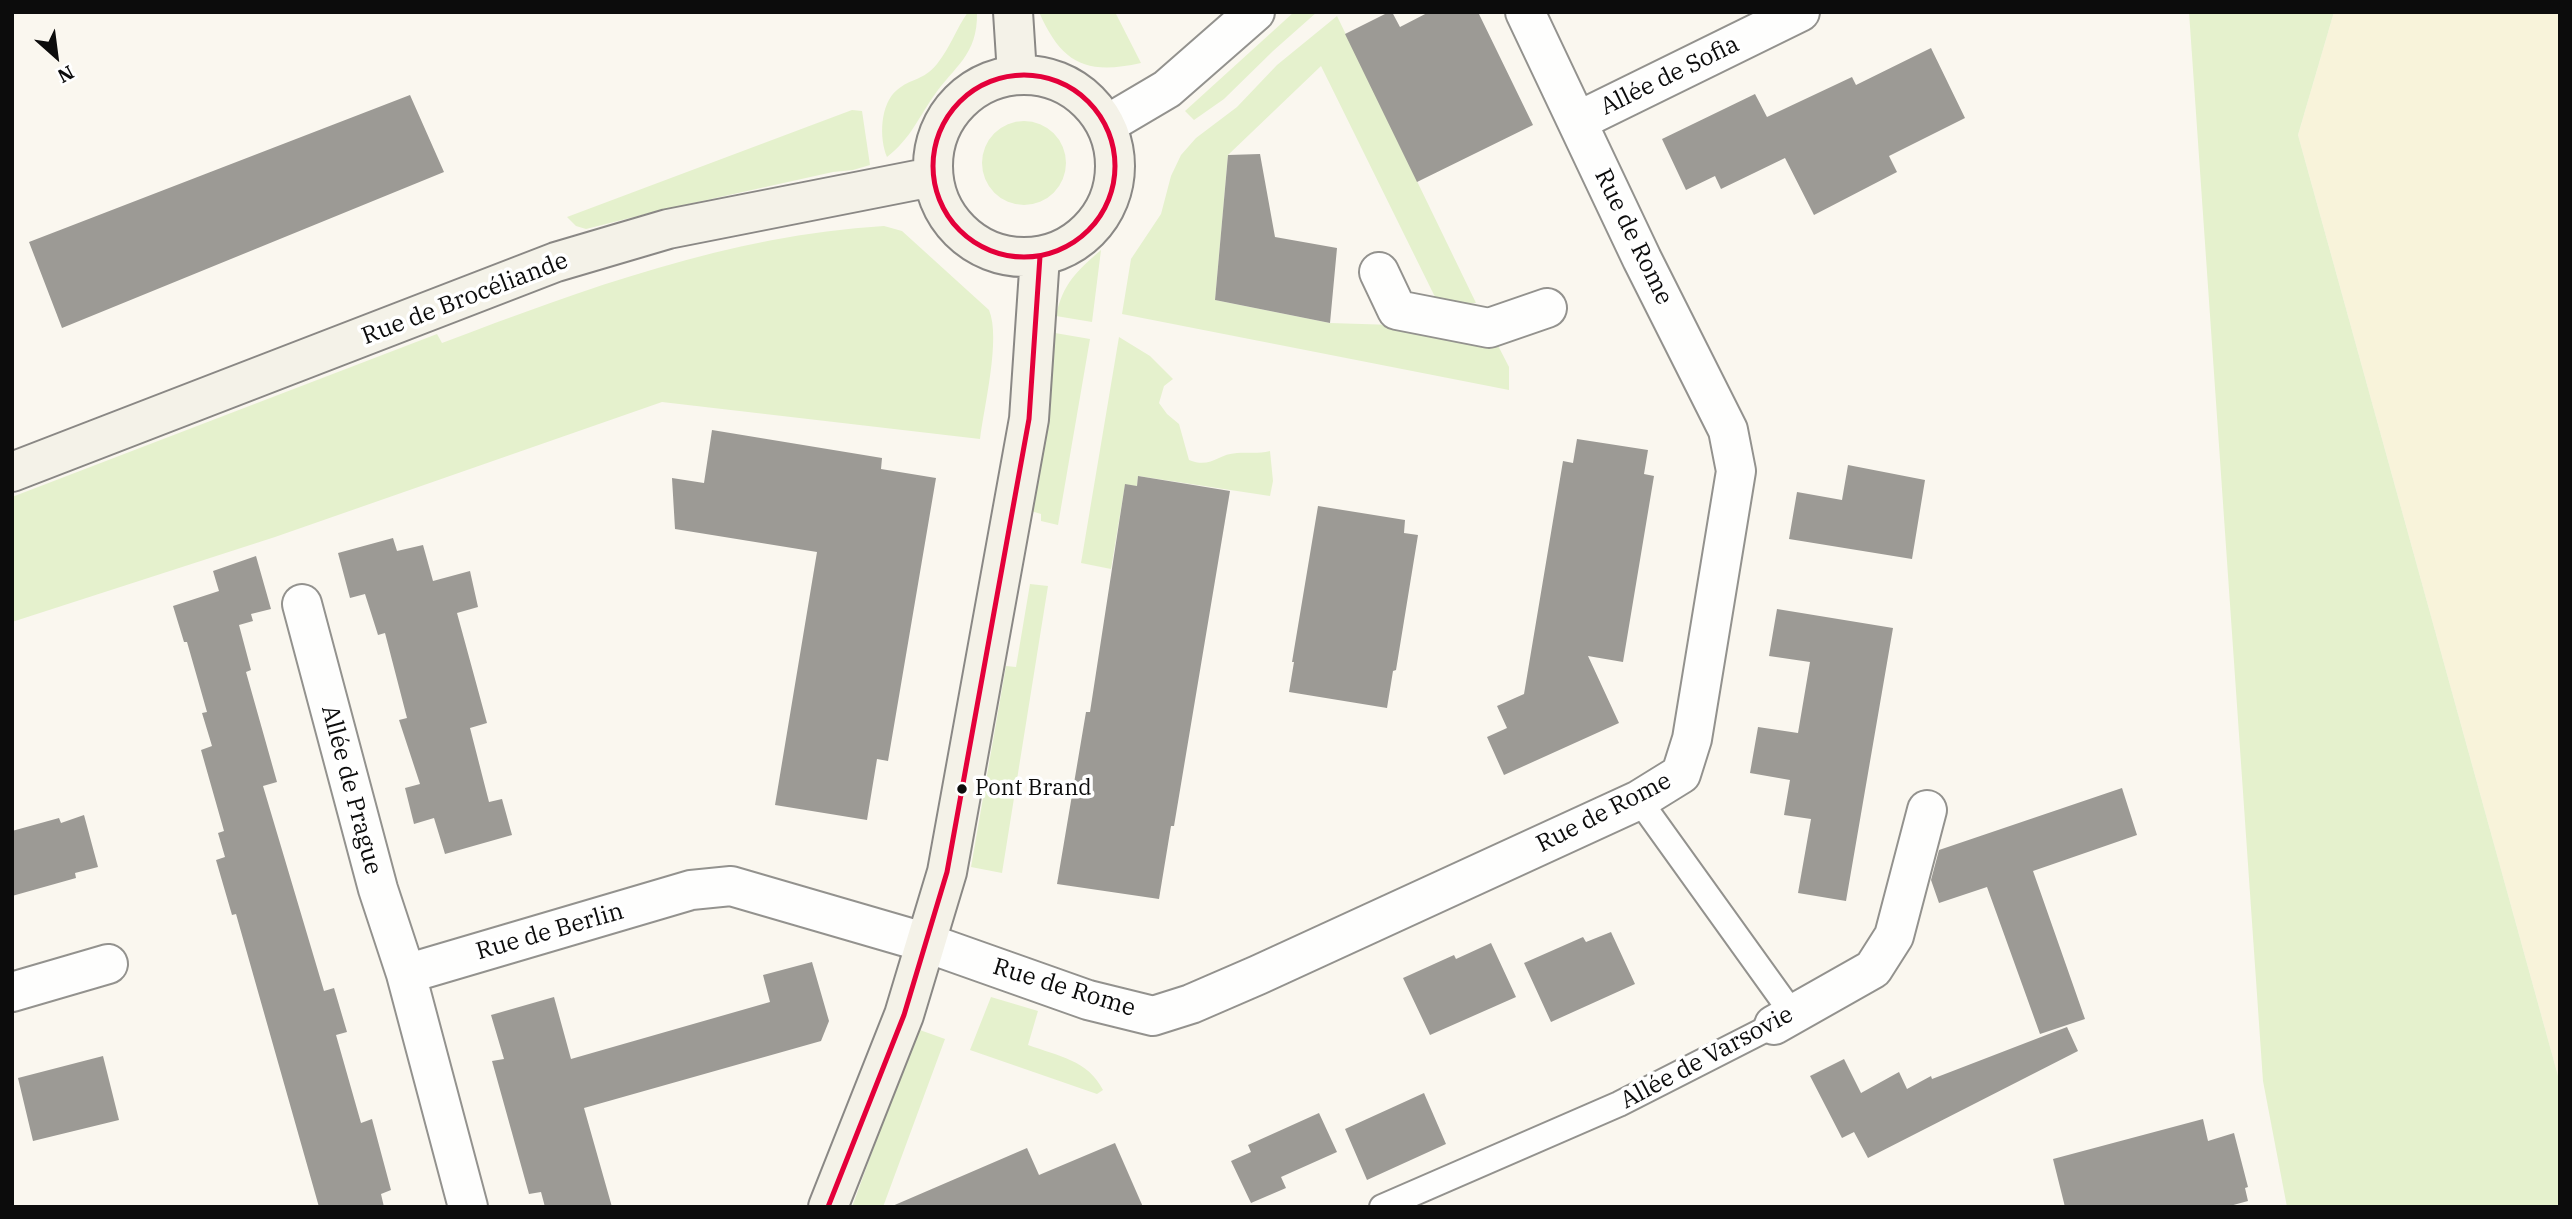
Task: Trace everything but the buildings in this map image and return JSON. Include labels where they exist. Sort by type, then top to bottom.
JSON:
[{"type":"street","points":[[1013,12],[1017,74]]},
{"type":"street","points":[[1106,125],[1167,89],[1255,12]]},
{"type":"street","name":"Rue de Rome","points":[[927,943],[1088,1000],[1153,1016],[1191,1004],[1258,975],[1639,800],[1681,774],[1692,739],[1736,471],[1728,430],[1642,259],[1525,12]]},
{"type":"street","name":"Allée de Sofia","points":[[1578,121],[1800,12]]},
{"type":"street","points":[[1017,74],[1053,78],[1084,97],[1106,125],[1114,148],[1116,174],[1110,198],[1098,220],[1073,244],[1040,256],[1010,257],[982,248],[965,236],[957,230],[940,205],[932,177],[935,140],[953,107],[982,84],[1017,74]]},
{"type":"street","name":"Rue de Brocéliande","points":[[12,472],[556,262],[668,229],[932,177]]},
{"type":"street","points":[[828,1207],[904,1015],[947,872],[1029,419],[1040,256]]},
{"type":"street","points":[[1380,272],[1397,310],[1489,328],[1547,308]]},
{"type":"street","name":"Allée de Prague","points":[[302,604],[378,889],[406,974]]},
{"type":"street","name":"Allée de Varsovie","points":[[1783,1019],[1873,969],[1894,936],[1927,810]]},
{"type":"street","name":"Rue de Berlin","points":[[406,974],[691,890],[731,886],[927,943]]},
{"type":"street","points":[[12,992],[108,964]]},
{"type":"street","points":[[406,974],[468,1207]]},
{"type":"lane","points":[[1639,800],[1783,1019]]},
{"type":"lane","name":"Allée de Varsovie","points":[[1382,1207],[1619,1104],[1783,1019]]},
{"type":"shaded area","points":[[2334,12],[2560,12],[2560,1083],[2298,135]]},
{"type":"green space","points":[[968,12],[977,12],[976,27],[969,50],[933,97],[908,136],[887,157],[882,131],[884,112],[891,96],[902,86],[927,74],[937,64]]},
{"type":"green space","points":[[1039,12],[1115,12],[1141,63],[1105,67],[1078,61],[1057,44]]},
{"type":"green space","points":[[1294,12],[1317,12],[1224,99],[1194,120],[1185,111]]},
{"type":"green space","points":[[2189,12],[2334,12],[2298,135],[2560,1083],[2560,1207],[2287,1207],[2263,1081]]},
{"type":"green space","points":[[1337,16],[1476,303],[1438,303],[1321,66],[1228,155],[1215,300],[1330,323],[1489,328],[1509,367],[1509,390],[1122,314],[1131,259],[1161,214],[1171,176],[1181,155],[1196,138],[1237,107],[1277,65]]},
{"type":"green space","points":[[852,110],[862,111],[870,165],[586,229],[576,226],[567,217]]},
{"type":"green space","points":[[1024,121],[1040,124],[1054,133],[1063,147],[1066,163],[1063,179],[1054,193],[1040,202],[1024,205],[1008,202],[994,193],[985,179],[982,163],[985,147],[994,133],[1008,124]]},
{"type":"green space","points":[[884,226],[902,231],[989,310],[993,337],[992,355],[980,439],[662,402],[275,537],[12,622],[12,497],[437,334],[442,343],[604,285],[714,253],[770,240]]},
{"type":"green space","points":[[1101,250],[1092,322],[1056,316],[1072,278]]},
{"type":"green space","points":[[1055,333],[1090,339],[1058,525],[1041,521],[1041,514],[1031,511],[1052,378]]},
{"type":"green space","points":[[1119,337],[1150,356],[1173,379],[1164,386],[1159,403],[1179,424],[1189,460],[1203,463],[1230,454],[1270,451],[1273,481],[1270,496],[1138,476],[1137,486],[1125,485],[1111,569],[1081,563]]},
{"type":"green space","points":[[1030,584],[1048,586],[1002,873],[971,867],[1006,666],[1016,667]]},
{"type":"green space","points":[[991,997],[1038,1011],[1028,1045],[1081,1065],[1097,1080],[1103,1090],[1097,1094],[970,1050]]},
{"type":"green space","points":[[917,1029],[945,1039],[883,1207],[852,1207]]},
{"type":"transit line","points":[[1024,75],[1059,82],[1075,90],[1088,102],[1100,115],[1108,131],[1115,166],[1108,201],[1100,217],[1088,230],[1075,242],[1059,250],[1024,257],[989,250],[973,242],[960,230],[948,217],[940,201],[933,166],[940,131],[948,115],[960,102],[973,90],[989,82],[1024,75]]},
{"type":"transit line","points":[[828,1207],[904,1015],[947,872],[1029,419],[1040,256]]},
{"type":"place","name":"Pont Brand","points":[[962,789]]}]
